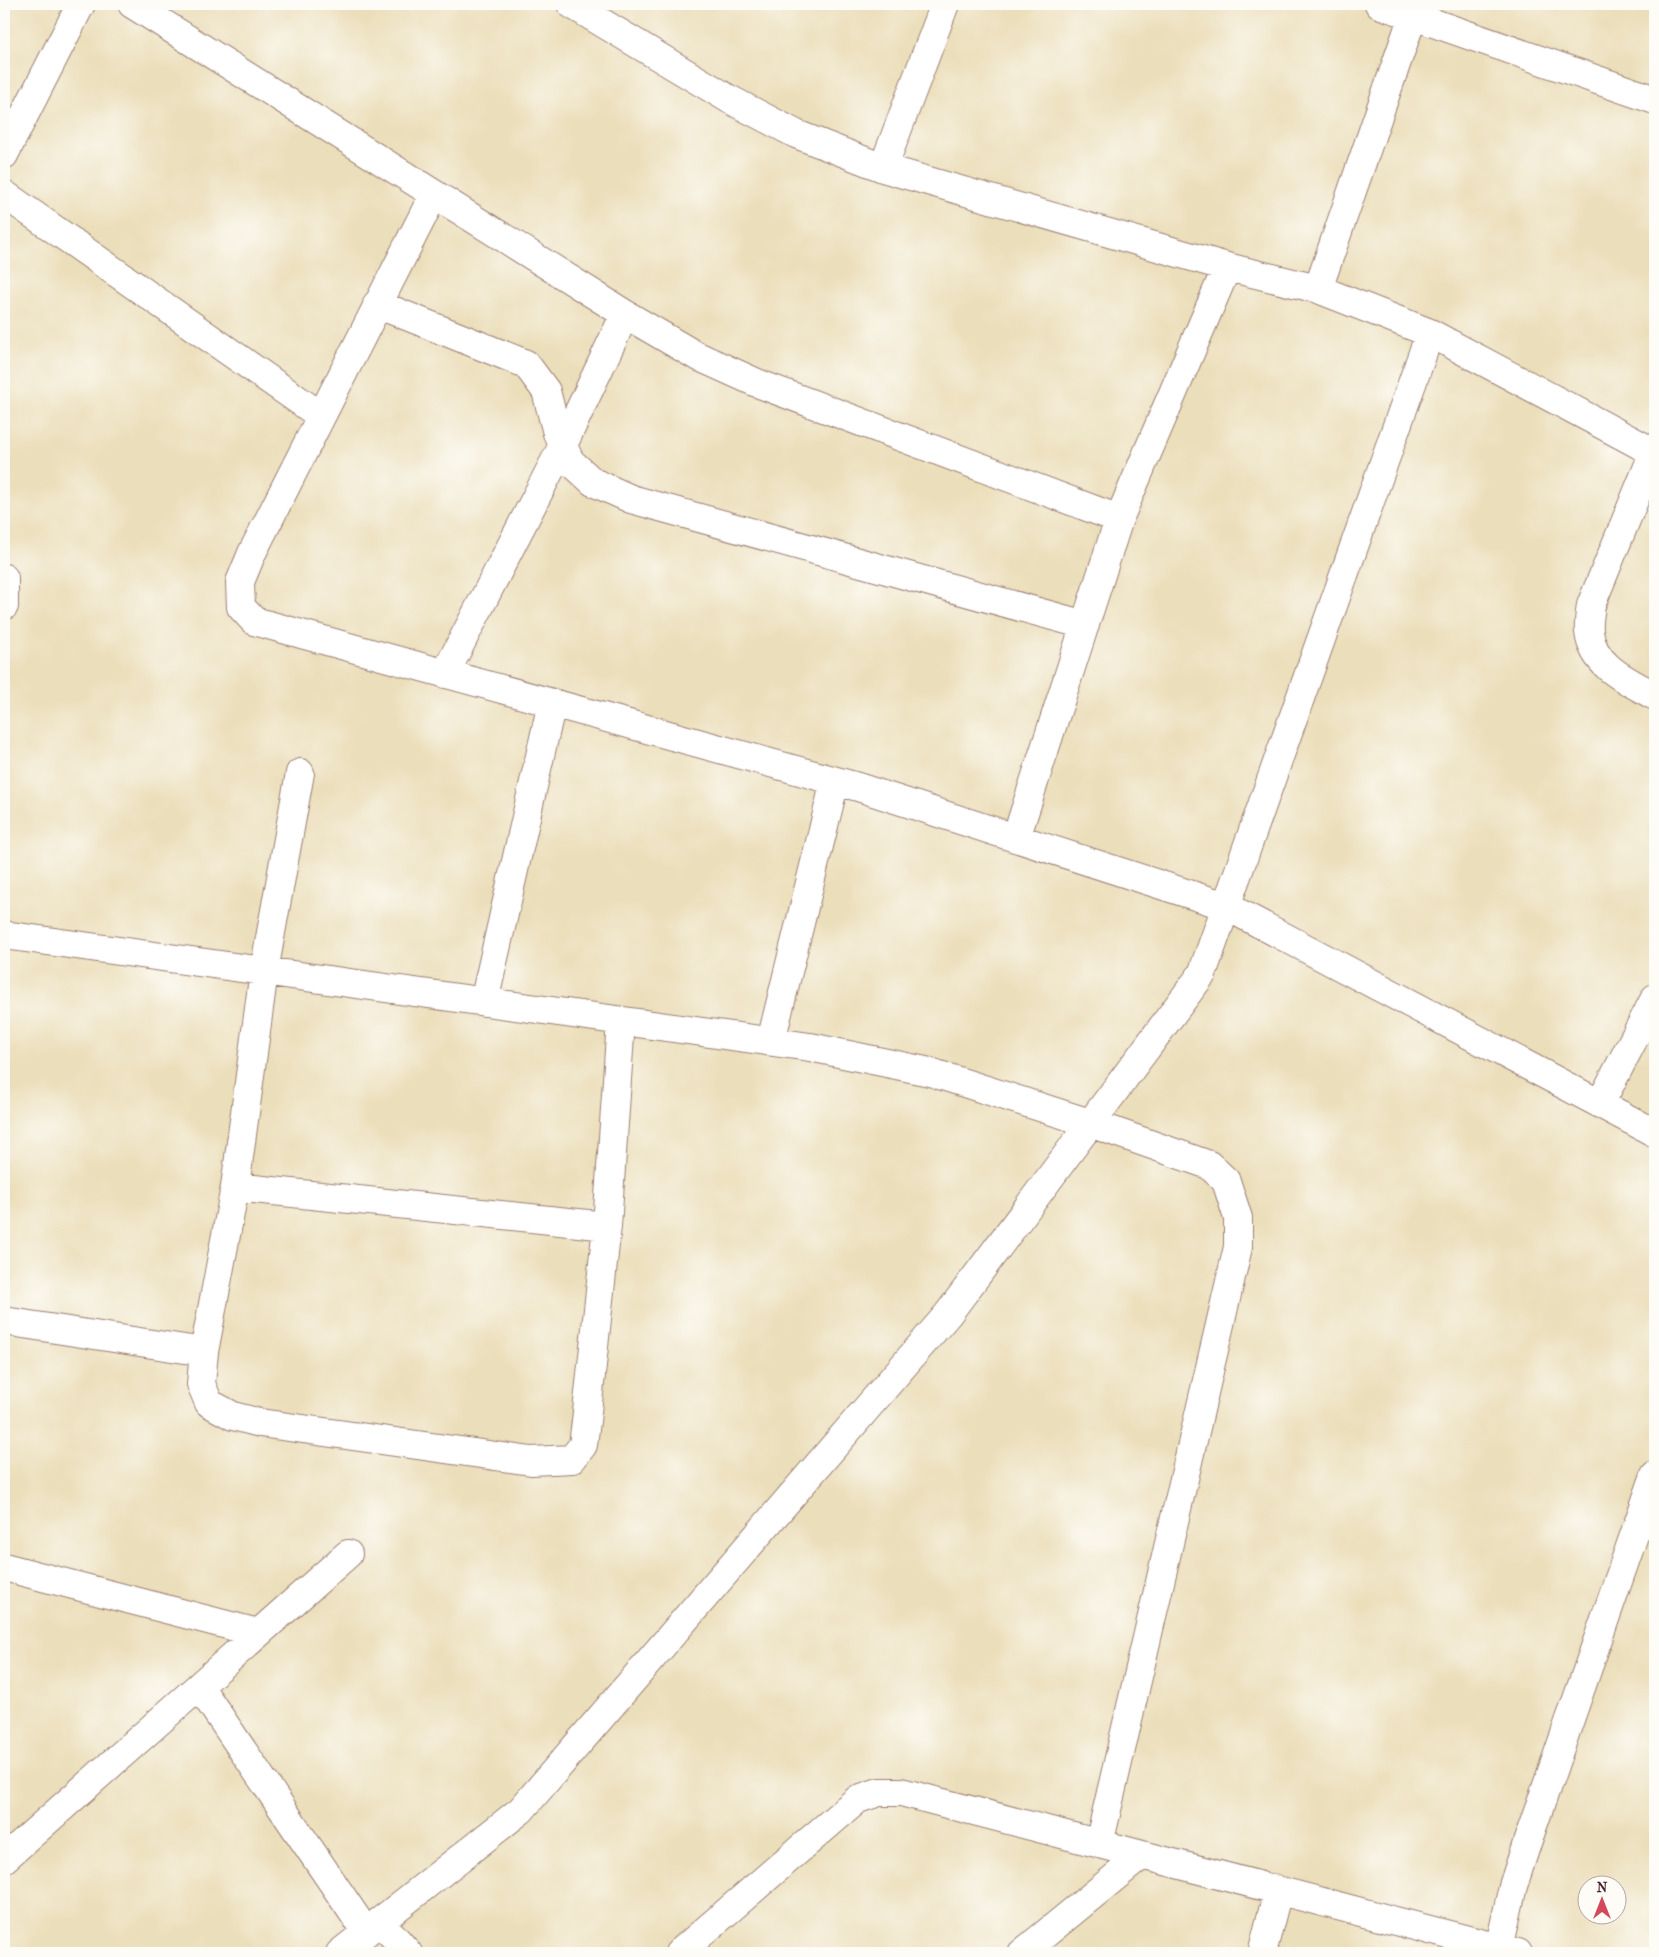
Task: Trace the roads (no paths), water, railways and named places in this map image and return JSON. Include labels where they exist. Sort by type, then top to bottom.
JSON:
[{"type":"street","points":[[4,155],[82,4]]},
{"type":"street","points":[[132,4],[625,314],[696,355],[757,383],[1119,519]]},
{"type":"street","points":[[570,4],[730,99],[796,134],[882,168],[1227,267],[1318,289],[1430,333],[1655,452],[1591,605],[1589,631],[1598,656],[1615,674],[1655,696]]},
{"type":"street","points":[[882,168],[945,4]]},
{"type":"street","points":[[1379,4],[1416,10],[1655,100]]},
{"type":"street","points":[[1318,289],[1416,10]]},
{"type":"street","points":[[4,194],[322,416]]},
{"type":"street","points":[[434,194],[252,553],[240,582],[241,606],[254,621],[835,781],[1226,906],[1655,1133]]},
{"type":"street","points":[[1016,838],[1119,519],[1227,267]]},
{"type":"street","points":[[377,304],[526,364],[546,391],[557,433],[570,460],[593,482],[630,499],[1085,625]]},
{"type":"street","points":[[445,674],[563,445],[625,314]]},
{"type":"street","points":[[340,1953],[521,1810],[948,1314],[1202,974],[1430,333]]},
{"type":"street","points":[[4,578],[4,606]]},
{"type":"street","points":[[484,1002],[552,704]]},
{"type":"street","points":[[300,773],[264,971],[235,1187],[204,1352],[201,1384],[209,1402],[233,1416],[260,1423],[531,1461],[572,1459],[583,1445],[607,1226],[621,1021]]},
{"type":"street","points":[[771,1041],[835,781]]},
{"type":"street","points":[[4,935],[810,1046],[930,1072],[1090,1123],[1208,1165],[1226,1181],[1238,1218],[1238,1248],[1099,1844]]},
{"type":"street","points":[[1600,1104],[1655,998]]},
{"type":"street","points":[[235,1187],[607,1226]]},
{"type":"street","points":[[4,1321],[204,1352]]},
{"type":"street","points":[[679,1953],[858,1799],[879,1792],[901,1792],[1505,1952],[1513,1886],[1655,1475]]},
{"type":"street","points":[[4,1859],[348,1554]]},
{"type":"street","points":[[4,1567],[258,1633]]},
{"type":"street","points":[[199,1686],[373,1927],[408,1953]]},
{"type":"street","points":[[1022,1953],[1142,1855]]},
{"type":"street","points":[[1262,1953],[1278,1891]]}]
